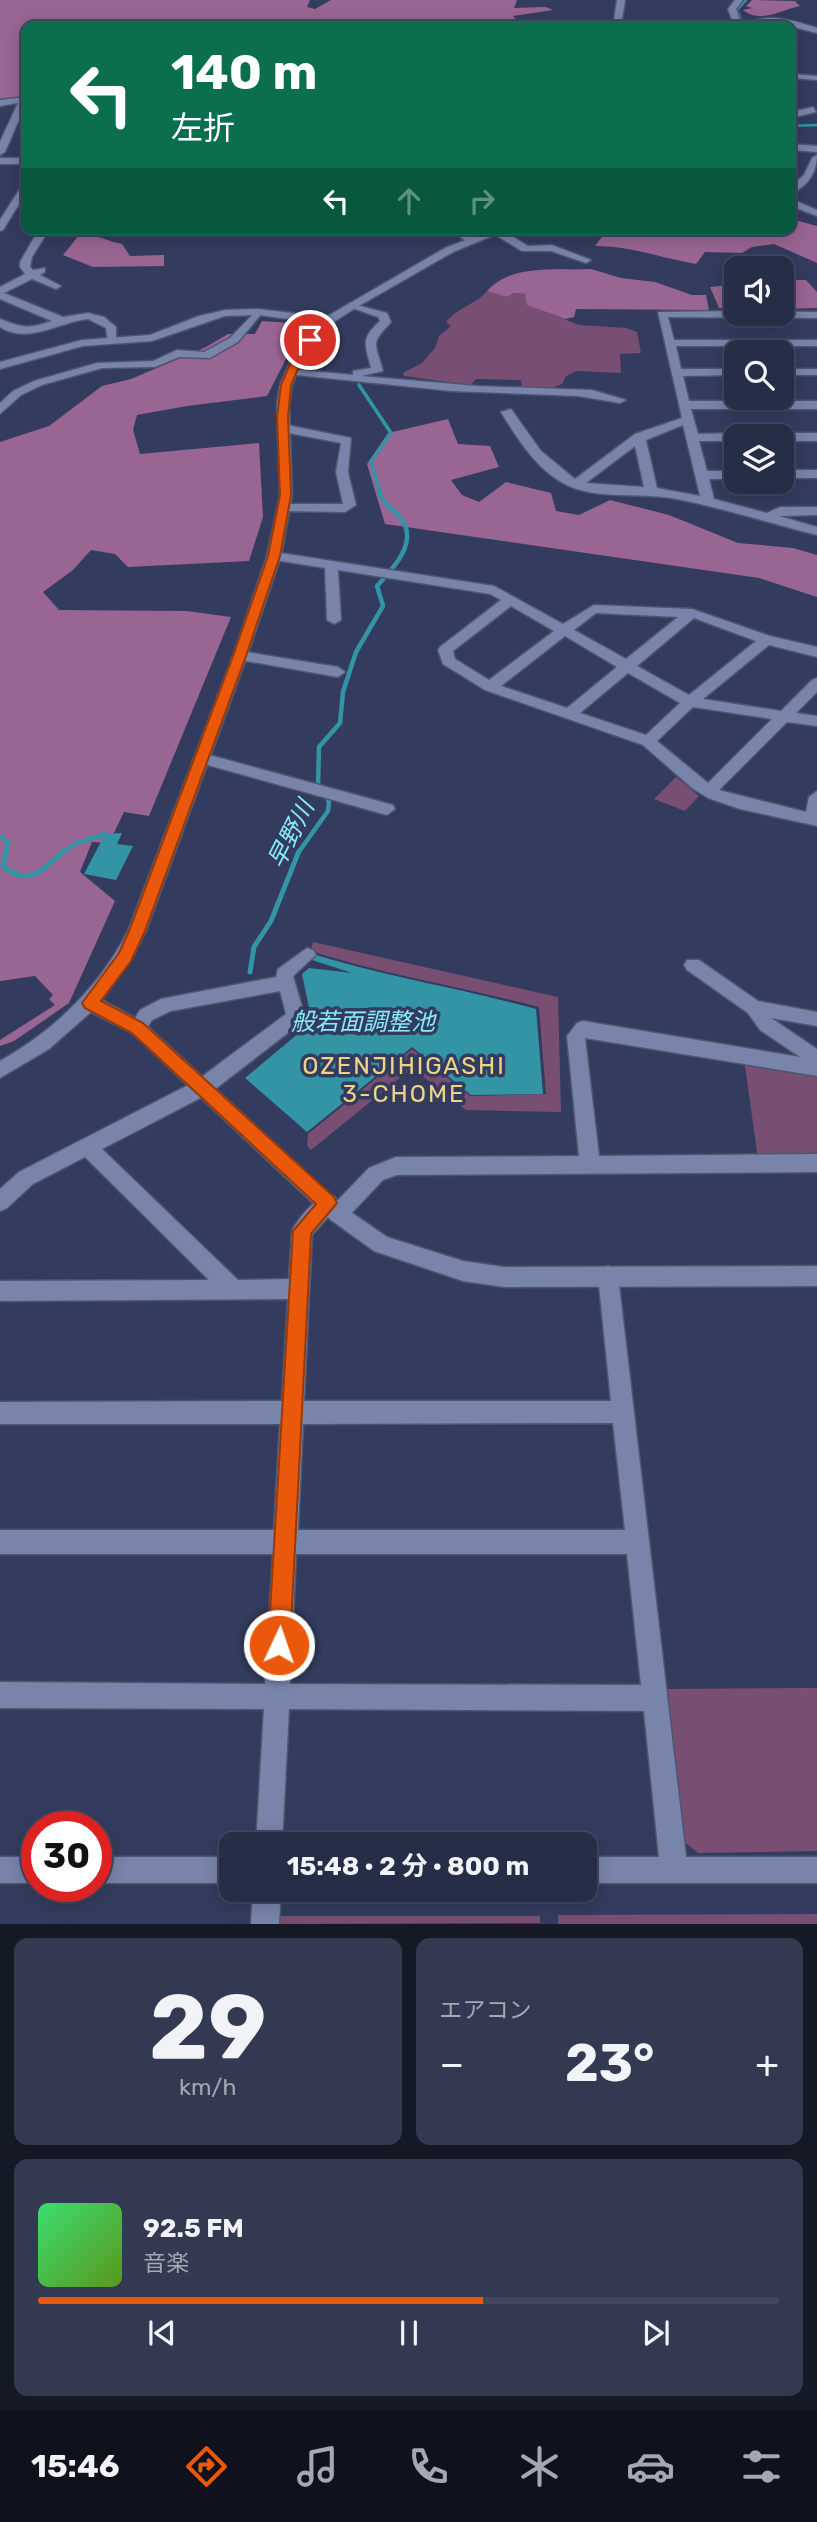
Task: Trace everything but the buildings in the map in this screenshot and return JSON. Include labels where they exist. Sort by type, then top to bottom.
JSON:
[{"type":"street","points":[[618,21],[621,0]]},
{"type":"street","points":[[736,21],[732,9],[739,0]]},
{"type":"street","points":[[761,21],[772,18],[782,21]]},
{"type":"street","points":[[796,25],[817,32]]},
{"type":"street","points":[[796,78],[817,78]]},
{"type":"street","points":[[0,103],[21,100]]},
{"type":"street","points":[[0,152],[21,107]]},
{"type":"street","points":[[796,114],[813,110]]},
{"type":"street","points":[[796,148],[817,149]]},
{"type":"street","points":[[796,187],[808,176],[817,158]]},
{"type":"street","points":[[0,161],[21,161]]},
{"type":"street","points":[[0,226],[21,194]]},
{"type":"street","points":[[796,205],[817,213]]},
{"type":"street","points":[[42,235],[41,240],[25,259],[25,267],[32,275],[56,286]]},
{"type":"street","points":[[464,235],[471,240]]},
{"type":"street","points":[[0,1070],[44,1042],[91,1003],[125,957],[240,656],[274,556],[284,508],[282,428],[286,385],[291,372],[310,340],[328,321],[449,250],[486,235]]},
{"type":"street","points":[[507,235],[526,249],[552,248],[586,260]]},
{"type":"street","points":[[0,293],[46,268]]},
{"type":"street","points":[[0,293],[62,321]]},
{"type":"street","points":[[354,305],[383,315],[386,322],[372,334],[370,343],[377,371],[357,373],[357,380]]},
{"type":"street","points":[[0,366],[59,348],[152,338],[202,317],[225,313],[258,312],[328,321]]},
{"type":"street","points":[[0,410],[17,393],[38,383],[101,365],[155,364],[177,353],[206,356],[234,340],[258,312]]},
{"type":"street","points":[[708,501],[662,314],[817,315]]},
{"type":"street","points":[[0,322],[13,330],[30,331],[89,315],[100,317],[111,327],[112,341]]},
{"type":"street","points":[[669,343],[817,343]]},
{"type":"street","points":[[291,372],[499,391],[550,394],[597,392],[620,400]]},
{"type":"street","points":[[676,373],[724,372]]},
{"type":"street","points":[[794,372],[817,372]]},
{"type":"street","points":[[499,391],[505,410],[533,452],[576,485],[651,491],[708,501],[767,515],[817,531]]},
{"type":"street","points":[[684,405],[817,405]]},
{"type":"street","points":[[576,485],[639,437],[658,427],[688,420]]},
{"type":"street","points":[[282,428],[346,441],[342,472],[350,499],[350,505],[345,508],[284,508]]},
{"type":"street","points":[[639,437],[651,491]]},
{"type":"street","points":[[692,438],[724,438]]},
{"type":"street","points":[[794,438],[817,438]]},
{"type":"street","points":[[794,474],[817,474]]},
{"type":"street","points":[[701,475],[724,475]]},
{"type":"street","points":[[767,515],[780,511],[817,511]]},
{"type":"street","points":[[274,556],[494,590],[690,702],[817,721]]},
{"type":"street","points":[[331,565],[334,620]]},
{"type":"street","points":[[510,600],[445,650],[448,661],[490,687],[648,741],[709,791],[740,803],[815,820],[817,797]]},
{"type":"street","points":[[490,687],[594,609],[692,613],[722,620],[766,639],[817,652]]},
{"type":"street","points":[[569,714],[692,613]]},
{"type":"street","points":[[648,741],[766,639]]},
{"type":"street","points":[[240,656],[338,673]]},
{"type":"street","points":[[709,791],[817,683]]},
{"type":"street","points":[[202,758],[387,809]]},
{"type":"street","points":[[0,1202],[26,1178],[203,1087],[296,1017],[284,974],[307,955]]},
{"type":"street","points":[[693,965],[754,1008],[766,1025],[817,1059]]},
{"type":"street","points":[[138,1028],[146,1015],[167,1004],[285,982]]},
{"type":"street","points":[[91,1003],[138,1028],[333,1208],[381,1244],[463,1271],[504,1278],[817,1276]]},
{"type":"street","points":[[754,1008],[817,1019]]},
{"type":"street","points":[[590,1163],[576,1036],[583,1028],[817,1069]]},
{"type":"street","points":[[88,1148],[233,1289]]},
{"type":"street","points":[[270,1832],[302,1231],[376,1174],[396,1166],[817,1163]]},
{"type":"street","points":[[608,1276],[674,1870]]},
{"type":"street","points":[[0,1291],[298,1289]]},
{"type":"street","points":[[0,1413],[622,1412]]},
{"type":"street","points":[[0,1542],[636,1542]]},
{"type":"street","points":[[0,1695],[655,1698]]},
{"type":"street","points":[[0,1870],[21,1870]]},
{"type":"street","points":[[112,1870],[219,1870]]},
{"type":"street","points":[[597,1870],[817,1870]]},
{"type":"street","points":[[265,1923],[266,1902]]},
{"type":"shaded area","points":[[0,0],[310,0],[307,7],[315,9],[331,0],[517,0],[514,8],[546,7],[553,10],[513,16],[518,21],[21,21],[21,98],[0,100]]},
{"type":"shaded area","points":[[752,0],[795,1],[800,6],[771,15],[757,16],[743,10],[752,8],[746,6]]},
{"type":"shaded area","points":[[796,220],[817,226],[817,263],[774,244],[752,247],[742,253],[705,252],[696,264],[633,250],[595,246],[603,235],[796,235]]},
{"type":"shaded area","points":[[79,235],[91,235],[122,244],[130,256],[164,255],[164,266],[93,267],[63,255]]},
{"type":"shaded area","points":[[591,269],[621,278],[655,282],[692,295],[706,295],[709,310],[576,309],[574,317],[565,319],[527,305],[525,294],[514,293],[507,297],[487,291],[497,282],[522,272]]},
{"type":"shaded area","points":[[794,280],[806,280],[817,292],[817,308],[794,309]]},
{"type":"shaded area","points":[[724,285],[724,308],[719,308],[710,287]]},
{"type":"shaded area","points":[[487,291],[507,297],[514,293],[525,294],[528,305],[579,325],[626,328],[637,332],[641,353],[620,354],[621,373],[577,371],[566,376],[562,384],[548,389],[522,387],[521,380],[476,379],[471,385],[404,376],[403,373],[422,363],[435,348],[439,336],[451,326],[446,322]]},
{"type":"shaded area","points":[[262,321],[305,324],[307,327],[289,353],[267,396],[137,415],[133,430],[140,454],[259,443],[263,517],[249,561],[128,567],[115,554],[91,550],[73,570],[43,592],[59,610],[187,611],[231,617],[149,816],[124,812],[109,843],[92,842],[80,872],[115,901],[69,1003],[14,1041],[0,1046],[0,1040],[55,1005],[49,999],[53,995],[35,976],[0,981],[0,442],[49,426],[102,386],[131,379],[206,347],[228,334],[255,334]]},
{"type":"shaded area","points":[[448,419],[458,444],[490,446],[499,467],[451,480],[462,495],[479,502],[506,482],[551,493],[556,511],[579,515],[610,500],[669,515],[738,543],[793,548],[817,555],[817,597],[759,578],[385,524],[367,464],[388,433]]},
{"type":"shaded area","points":[[676,777],[699,796],[685,811],[654,799]]},
{"type":"shaded area","points":[[313,942],[558,997],[561,1112],[466,1110],[412,1068],[311,1150],[307,1146],[308,1134],[412,1049],[470,1096],[546,1094],[539,1007],[311,951]]},
{"type":"shaded area","points":[[744,1059],[817,1073],[817,1158],[758,1159]]},
{"type":"shaded area","points":[[817,1688],[817,1851],[698,1853],[677,1836],[664,1689]]},
{"type":"shaded area","points":[[817,1914],[817,1924],[558,1924],[558,1915]]},
{"type":"shaded area","points":[[276,1916],[540,1916],[540,1923],[276,1924]]},
{"type":"water","points":[[122,833],[117,844],[133,846],[116,880],[84,874],[105,834]]},
{"type":"water","name":"般若面調整池","points":[[306,952],[536,1009],[543,1094],[471,1095],[412,1047],[307,1132],[245,1078],[312,1022],[302,974],[309,968],[352,973],[309,959]]},
{"type":"waterway","name":"早野川","points":[[742,21],[737,10],[746,0]]},
{"type":"waterway","points":[[796,126],[817,125]]},
{"type":"waterway","name":"早野川","points":[[359,385],[391,433],[371,461],[380,493]]},
{"type":"waterway","name":"早野川","points":[[298,852],[328,811],[329,801],[318,786],[319,747],[340,723],[343,692],[356,652],[383,606],[377,586],[397,563],[406,545],[405,526],[380,493]]},
{"type":"waterway","points":[[62,853],[77,843],[105,834]]},
{"type":"waterway","points":[[0,836],[8,842],[6,853]]},
{"type":"waterway","points":[[6,851],[3,866],[12,872],[28,876],[35,874],[64,851]]},
{"type":"waterway","name":"早野川","points":[[250,972],[254,947],[271,921],[298,852]]},
{"type":"district","name":"OZENJIHIGASHI 3-CHOME","points":[[404,1080]]},
{"type":"route","points":[[279,1645],[302,1231],[328,1203],[138,1028],[91,1003],[125,957],[137,931],[240,656],[274,556],[286,495],[282,432],[286,385],[299,355],[310,340]]}]
